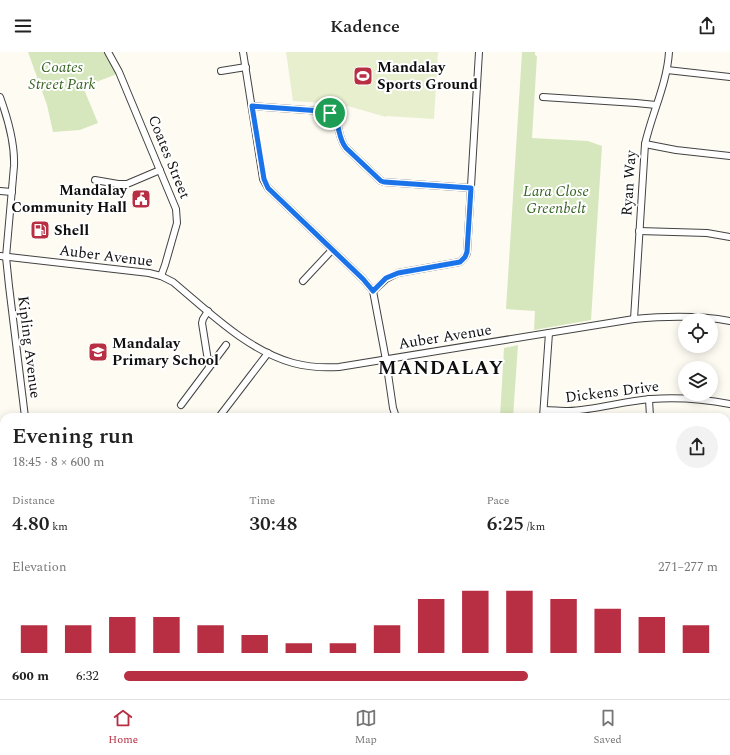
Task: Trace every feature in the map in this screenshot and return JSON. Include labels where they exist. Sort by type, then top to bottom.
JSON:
[{"type":"street","name":"Coates Street","points":[[108,52],[120,72],[176,209],[177,219],[161,276]]},
{"type":"street","points":[[244,52],[265,185],[363,279],[373,291],[395,413]]},
{"type":"street","points":[[373,291],[386,278],[398,273],[457,262],[464,259],[467,252],[479,52]]},
{"type":"street","name":"Ryan Way","points":[[634,319],[645,144],[667,70],[669,52]]},
{"type":"street","points":[[221,71],[246,67]]},
{"type":"street","points":[[667,70],[730,77]]},
{"type":"street","points":[[543,97],[636,103],[656,106]]},
{"type":"street","name":"Kipling Avenue","points":[[0,98],[9,122],[14,154],[12,192],[3,257],[9,286],[25,413]]},
{"type":"street","points":[[252,106],[330,113],[335,118],[342,142],[346,148],[381,181],[471,188]]},
{"type":"street","points":[[645,144],[676,150],[730,156]]},
{"type":"street","points":[[95,180],[126,184],[160,170]]},
{"type":"street","points":[[0,191],[12,192]]},
{"type":"street","points":[[639,231],[707,233],[730,236]]},
{"type":"street","points":[[303,281],[332,250]]},
{"type":"street","name":"Auber Avenue","points":[[3,257],[161,276],[172,282],[235,333],[252,344],[268,353],[294,363],[316,367],[339,367],[386,360],[634,319],[671,316],[730,321]]},
{"type":"street","points":[[208,311],[202,323],[209,367]]},
{"type":"street","points":[[544,410],[549,332]]},
{"type":"street","points":[[181,405],[226,345]]},
{"type":"street","points":[[222,413],[268,353]]},
{"type":"street","name":"Dickens Drive","points":[[544,410],[576,410],[649,399],[678,398],[730,404]]},
{"type":"street","points":[[649,399],[650,413]]},
{"type":"green space","name":"Coates Street Park","points":[[28,52],[104,52],[117,74],[83,87],[98,123],[80,130],[53,132],[47,105]]},
{"type":"green space","name":"Mandalay Sports Ground","points":[[286,52],[438,52],[434,119],[386,117],[348,106],[341,108],[325,103],[293,101]]},
{"type":"green space","name":"Lara Close Greenbelt","points":[[522,52],[535,52],[535,55],[537,56],[532,138],[588,141],[602,146],[591,320],[534,330],[535,311],[506,309]]},
{"type":"green space","points":[[518,345],[513,413],[500,413],[504,348]]},
{"type":"place","name":"Mandalay Sports Ground","points":[[363,76]]},
{"type":"place","name":"Mandalay Community Hall","points":[[141,199]]},
{"type":"place","name":"Shell","points":[[40,230]]},
{"type":"place","name":"Mandalay Primary School","points":[[98,352]]},
{"type":"district","name":"MANDALAY","points":[[441,368]]},
{"type":"route","points":[[252,106],[270,106],[330,113],[335,118],[342,142],[349,152],[381,181],[388,183],[471,188],[467,252],[464,259],[460,262],[408,270],[392,275],[386,278],[373,291],[363,279],[265,185],[252,106]]}]
